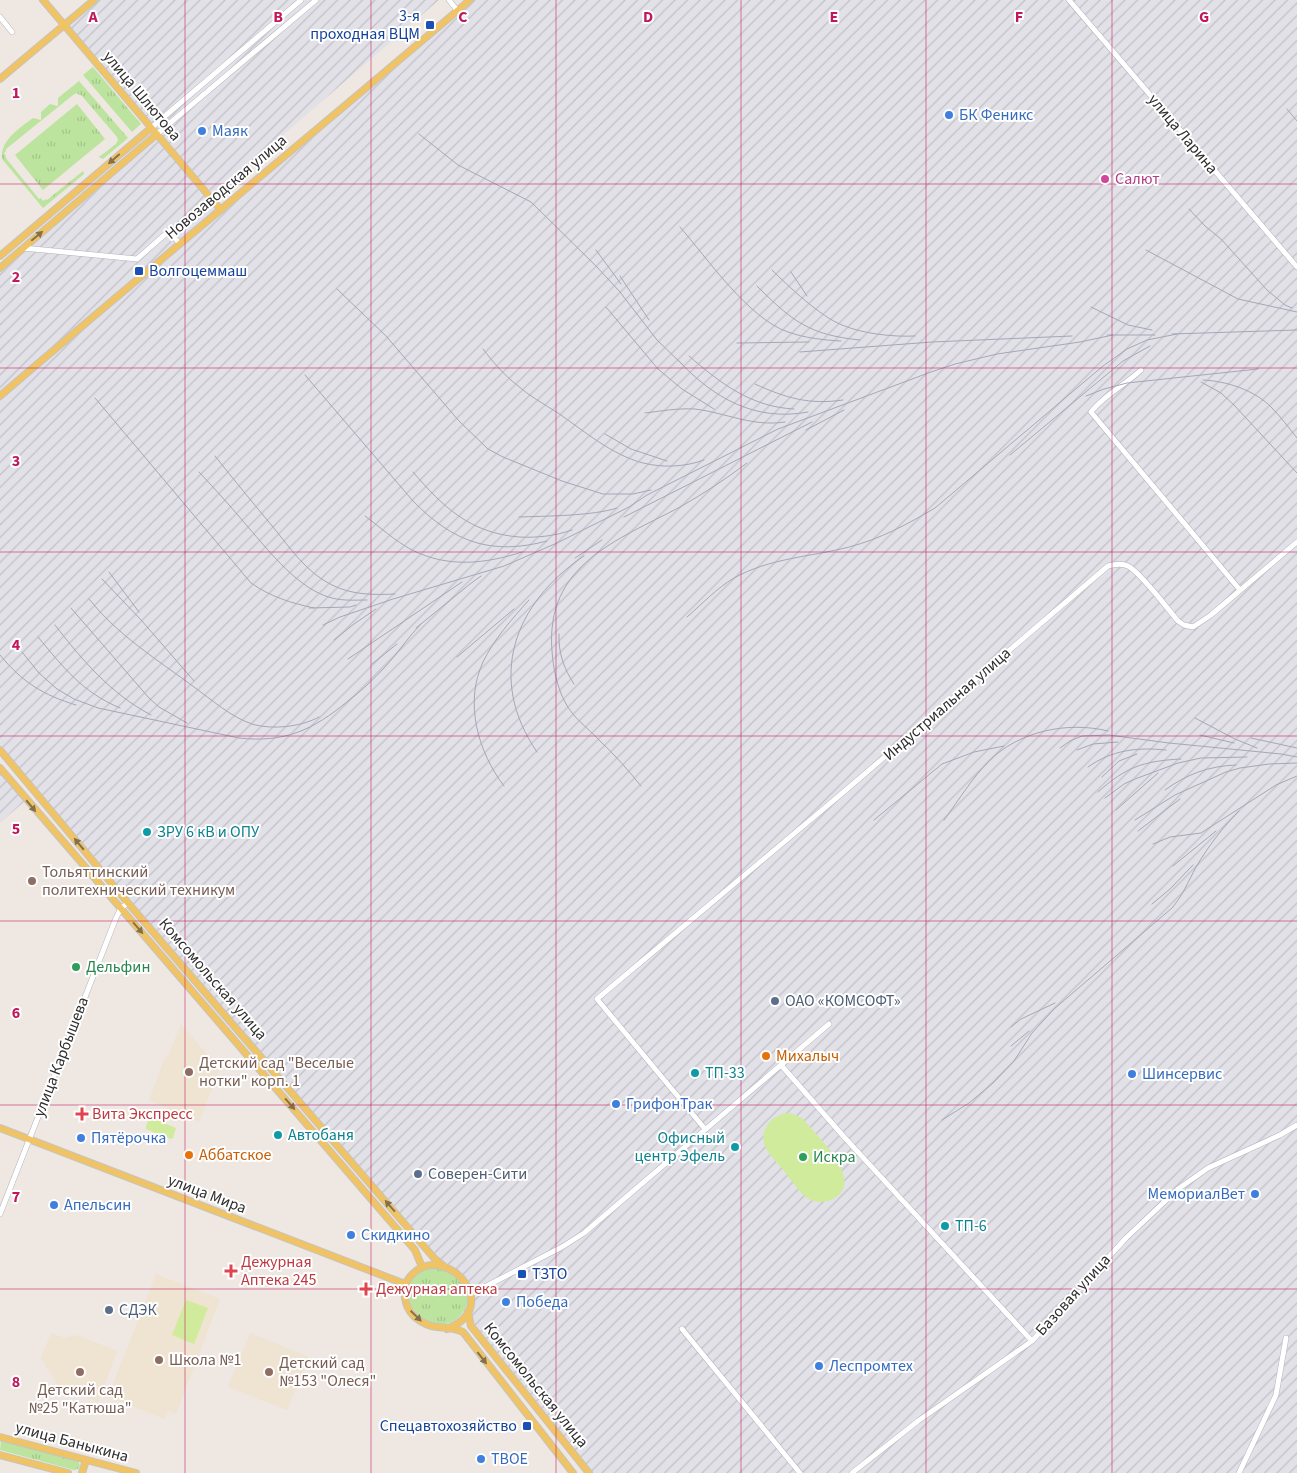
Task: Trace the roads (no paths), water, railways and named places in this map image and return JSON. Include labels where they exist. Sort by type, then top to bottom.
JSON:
[{"type":"main road","name":"улица Шлютова","points":[[43,0],[221,210]]},
{"type":"main road","points":[[0,79],[94,0]]},
{"type":"main road","name":"Новозаводская улица","points":[[0,396],[470,0]]},
{"type":"main road","points":[[0,256],[151,128]]},
{"type":"main road","points":[[0,268],[157,134]]},
{"type":"main road","name":"Комсомольская улица","points":[[0,750],[128,903],[440,1264],[446,1268]]},
{"type":"main road","name":"Комсомольская улица","points":[[0,768],[60,840],[121,908],[415,1250],[422,1267]]},
{"type":"main road","points":[[195,994],[203,988]]},
{"type":"main road","points":[[313,1131],[320,1125]]},
{"type":"main road","name":"улица Мира","points":[[0,1128],[405,1284]]},
{"type":"main road","points":[[428,1265],[446,1268],[461,1278],[471,1294],[468,1312],[456,1325],[447,1329],[436,1328],[414,1317],[406,1306],[404,1295],[405,1284],[412,1274],[422,1267],[428,1265]]},
{"type":"main road","name":"Комсомольская улица","points":[[468,1312],[471,1326],[589,1473]]},
{"type":"main road","name":"Комсомольская улица","points":[[447,1329],[457,1329],[463,1332],[573,1473]]},
{"type":"main road","name":"улица Баныкина","points":[[0,1437],[136,1473]]},
{"type":"main road","name":"улица Баныкина","points":[[0,1455],[68,1473]]},
{"type":"main road","points":[[82,1473],[86,1460]]},
{"type":"street","points":[[151,128],[300,0]]},
{"type":"street","points":[[157,134],[316,0]]},
{"type":"street","points":[[449,0],[457,10]]},
{"type":"street","name":"улица Ларина","points":[[1069,0],[1297,267]]},
{"type":"street","points":[[0,17],[12,32]]},
{"type":"street","points":[[23,248],[137,259],[169,231],[180,243]]},
{"type":"street","points":[[1141,370],[1127,383],[1105,398],[1091,412],[1240,590]]},
{"type":"street","name":"Индустриальная улица","points":[[705,1129],[596,999],[840,796],[1108,566],[1116,564],[1126,565],[1135,571],[1178,622],[1192,627],[1201,622],[1297,542]]},
{"type":"street","points":[[121,908],[128,903]]},
{"type":"street","name":"улица Карбышева","points":[[0,1214],[121,908]]},
{"type":"street","points":[[471,1294],[567,1244],[584,1233],[829,1024]]},
{"type":"street","points":[[781,1065],[845,1138],[1032,1340]]},
{"type":"street","name":"Базовая улица","points":[[852,1473],[918,1420],[1032,1340],[1126,1238],[1178,1189],[1208,1168],[1297,1126]]},
{"type":"street","points":[[682,1329],[800,1473]]},
{"type":"street","points":[[1239,1473],[1276,1395],[1286,1338]]},
{"type":"railway","points":[[1287,109],[1297,121]]},
{"type":"railway","points":[[419,134],[458,165],[531,202],[596,266],[620,292],[657,340],[683,365]]},
{"type":"railway","points":[[1189,209],[1221,239],[1267,290],[1285,305],[1292,308]]},
{"type":"railway","points":[[680,227],[744,301],[773,325],[801,336],[841,341]]},
{"type":"railway","points":[[596,250],[621,284]]},
{"type":"railway","points":[[1146,250],[1238,299],[1297,312]]},
{"type":"railway","points":[[772,270],[815,308],[842,325],[859,331],[878,334],[915,336]]},
{"type":"railway","points":[[791,272],[807,296]]},
{"type":"railway","points":[[620,276],[649,320]]},
{"type":"railway","points":[[757,286],[802,324],[827,334],[860,340]]},
{"type":"railway","points":[[337,289],[386,336],[459,421],[488,449],[562,481],[603,494],[633,494],[651,490]]},
{"type":"railway","points":[[606,307],[658,369],[682,389],[714,409]]},
{"type":"railway","points":[[1091,307],[1128,325],[1152,330]]},
{"type":"railway","points":[[1172,334],[1297,330]]},
{"type":"railway","points":[[687,617],[722,586],[748,571],[776,562],[860,544],[894,530],[925,514],[935,508],[1103,366],[1127,349],[1147,340],[1177,334]]},
{"type":"railway","points":[[1107,335],[1155,335]]},
{"type":"railway","points":[[323,625],[340,617],[393,599],[504,566],[557,543],[778,429],[931,372],[997,354],[1080,342],[1113,335]]},
{"type":"railway","points":[[800,352],[932,342],[1072,336]]},
{"type":"railway","points":[[737,343],[809,342]]},
{"type":"railway","points":[[1010,455],[1123,361],[1150,346]]},
{"type":"railway","points":[[483,349],[503,373],[526,393],[620,454],[643,463],[658,466],[682,465],[704,460]]},
{"type":"railway","points":[[689,356],[737,392],[764,404],[794,409]]},
{"type":"railway","points":[[678,360],[706,386],[736,404],[770,413],[808,412]]},
{"type":"railway","points":[[1086,396],[1127,383],[1258,369]]},
{"type":"railway","points":[[305,375],[413,501],[443,527],[458,536],[491,546],[508,547],[547,541]]},
{"type":"railway","points":[[1203,380],[1221,382],[1249,391],[1275,411],[1297,438]]},
{"type":"railway","points":[[1201,382],[1221,393],[1234,405],[1297,473]]},
{"type":"railway","points":[[755,384],[788,397],[808,401],[843,400]]},
{"type":"railway","points":[[95,398],[251,583],[281,599],[314,608]]},
{"type":"railway","points":[[645,413],[676,409],[695,409],[762,423],[785,422]]},
{"type":"railway","points":[[806,430],[844,410]]},
{"type":"railway","points":[[624,517],[812,422]]},
{"type":"railway","points":[[605,434],[631,449],[667,461]]},
{"type":"railway","points":[[215,456],[293,551],[315,574],[332,585],[347,591],[395,594]]},
{"type":"railway","points":[[641,786],[616,757],[576,718],[562,696],[553,664],[552,651],[553,621],[560,596],[573,576],[590,559],[610,544],[689,502],[723,481],[747,463]]},
{"type":"railway","points":[[199,472],[275,558],[296,578],[320,594],[332,598],[367,600]]},
{"type":"railway","points":[[413,472],[447,507],[472,524],[486,530],[519,537],[539,537],[572,530]]},
{"type":"railway","points":[[519,517],[583,514],[617,508]]},
{"type":"railway","points":[[365,516],[412,550],[439,560],[453,562],[480,561],[522,552]]},
{"type":"railway","points":[[575,558],[602,540]]},
{"type":"railway","points":[[537,752],[522,724],[513,697],[511,670],[515,644],[525,619],[540,596],[560,575],[584,556]]},
{"type":"railway","points":[[109,572],[139,612]]},
{"type":"railway","points":[[416,628],[481,576]]},
{"type":"railway","points":[[102,579],[142,621],[194,681]]},
{"type":"railway","points":[[348,659],[462,582]]},
{"type":"railway","points":[[89,599],[125,636],[222,708],[244,721],[260,726],[277,727],[304,723],[319,717]]},
{"type":"railway","points":[[504,786],[495,773],[481,743],[474,710],[477,678],[492,645],[529,600]]},
{"type":"railway","points":[[309,608],[350,607],[356,605]]},
{"type":"railway","points":[[71,608],[149,698],[159,707],[187,723]]},
{"type":"railway","points":[[334,640],[376,609]]},
{"type":"railway","points":[[457,657],[514,609]]},
{"type":"railway","points":[[22,652],[39,673],[57,689],[74,699],[98,708],[239,738],[271,738],[284,736],[310,727],[335,711],[358,693],[390,662],[422,623]]},
{"type":"railway","points":[[55,625],[76,651],[110,687],[136,707],[151,715]]},
{"type":"railway","points":[[559,634],[562,660],[574,684]]},
{"type":"railway","points":[[38,637],[65,669],[84,687],[120,708]]},
{"type":"railway","points":[[372,664],[397,644]]},
{"type":"railway","points":[[0,655],[25,680],[43,692],[76,705]]},
{"type":"railway","points":[[1195,718],[1257,748]]},
{"type":"railway","points":[[944,820],[971,782],[989,761],[1015,742],[1045,731],[1061,728],[1093,728],[1108,731]]},
{"type":"railway","points":[[1060,748],[1082,736],[1109,735],[1297,757]]},
{"type":"railway","points":[[1200,735],[1234,743]]},
{"type":"railway","points":[[1251,738],[1297,748]]},
{"type":"railway","points":[[1077,750],[1093,744],[1118,742]]},
{"type":"railway","points":[[874,820],[942,764],[974,752],[1004,746]]},
{"type":"railway","points":[[1088,767],[1106,757],[1125,751],[1145,749],[1166,750]]},
{"type":"railway","points":[[1102,777],[1119,761],[1137,754]]},
{"type":"railway","points":[[1105,798],[1124,784],[1178,763],[1201,758],[1247,757]]},
{"type":"railway","points":[[1098,792],[1117,777],[1136,767],[1156,761],[1181,759]]},
{"type":"railway","points":[[1135,820],[1175,795],[1226,772],[1269,764],[1297,763]]},
{"type":"railway","points":[[1165,790],[1182,779],[1199,772],[1217,767],[1236,765]]},
{"type":"railway","points":[[1116,810],[1158,773]]},
{"type":"railway","points":[[1153,844],[1170,837],[1201,833],[1276,785],[1297,776]]},
{"type":"railway","points":[[1138,831],[1180,799]]},
{"type":"railway","points":[[942,1120],[969,1103],[993,1083],[1014,1061],[1032,1033],[1054,1009],[1172,908],[1205,852],[1239,811]]},
{"type":"railway","points":[[1173,866],[1216,831]]},
{"type":"railway","points":[[1152,904],[1170,889],[1193,865]]},
{"type":"railway","points":[[1011,1027],[1021,1019],[1055,1003]]},
{"type":"railway","points":[[1011,1046],[1029,1031]]},
{"type":"place","name":"3-я проходная ВЦМ","points":[[430,25]]},
{"type":"place","name":"БК Феникс","points":[[949,115]]},
{"type":"place","name":"Маяк","points":[[202,131]]},
{"type":"place","name":"Салют","points":[[1105,179]]},
{"type":"place","name":"Волгоцеммаш","points":[[139,271]]},
{"type":"place","name":"ЗРУ 6 кВ и ОПУ","points":[[147,832]]},
{"type":"place","name":"Тольяттинский политехнический техникум","points":[[32,881]]},
{"type":"place","name":"Дельфин","points":[[76,967]]},
{"type":"place","name":"ОАО «КОМСОФТ»","points":[[775,1001]]},
{"type":"place","name":"Михалыч","points":[[766,1056]]},
{"type":"place","name":"Детский сад \"Веселые нотки\" корп. 1","points":[[189,1072]]},
{"type":"place","name":"ТП-33","points":[[695,1073]]},
{"type":"place","name":"Шинсервис","points":[[1132,1074]]},
{"type":"place","name":"ГрифонТрак","points":[[616,1104]]},
{"type":"place","name":"Вита Экспресс","points":[[82,1114]]},
{"type":"place","name":"Автобаня","points":[[278,1135]]},
{"type":"place","name":"Пятёрочка","points":[[81,1138]]},
{"type":"place","name":"Офисный центр Эфель","points":[[735,1147]]},
{"type":"place","name":"Аббатское","points":[[189,1155]]},
{"type":"place","name":"Искра","points":[[803,1157]]},
{"type":"place","name":"Соверен-Сити","points":[[418,1174]]},
{"type":"place","name":"МемориалВет","points":[[1255,1194]]},
{"type":"place","name":"Апельсин","points":[[54,1205]]},
{"type":"place","name":"ТП-6","points":[[945,1226]]},
{"type":"place","name":"Скидкино","points":[[351,1235]]},
{"type":"place","name":"Дежурная Аптека 245","points":[[231,1271]]},
{"type":"place","name":"ТЗТО","points":[[522,1274]]},
{"type":"place","name":"Дежурная аптека","points":[[366,1289]]},
{"type":"place","name":"Победа","points":[[506,1302]]},
{"type":"place","name":"СДЭК","points":[[109,1310]]},
{"type":"place","name":"Школа №1","points":[[159,1360]]},
{"type":"place","name":"Леспромтех","points":[[819,1366]]},
{"type":"place","name":"Детский сад №25 \"Катюша\"","points":[[80,1372]]},
{"type":"place","name":"Детский сад №153 \"Олеся\"","points":[[269,1372]]},
{"type":"place","name":"Спецавтохозяйство","points":[[527,1426]]},
{"type":"place","name":"ТВОЕ","points":[[481,1459]]}]
